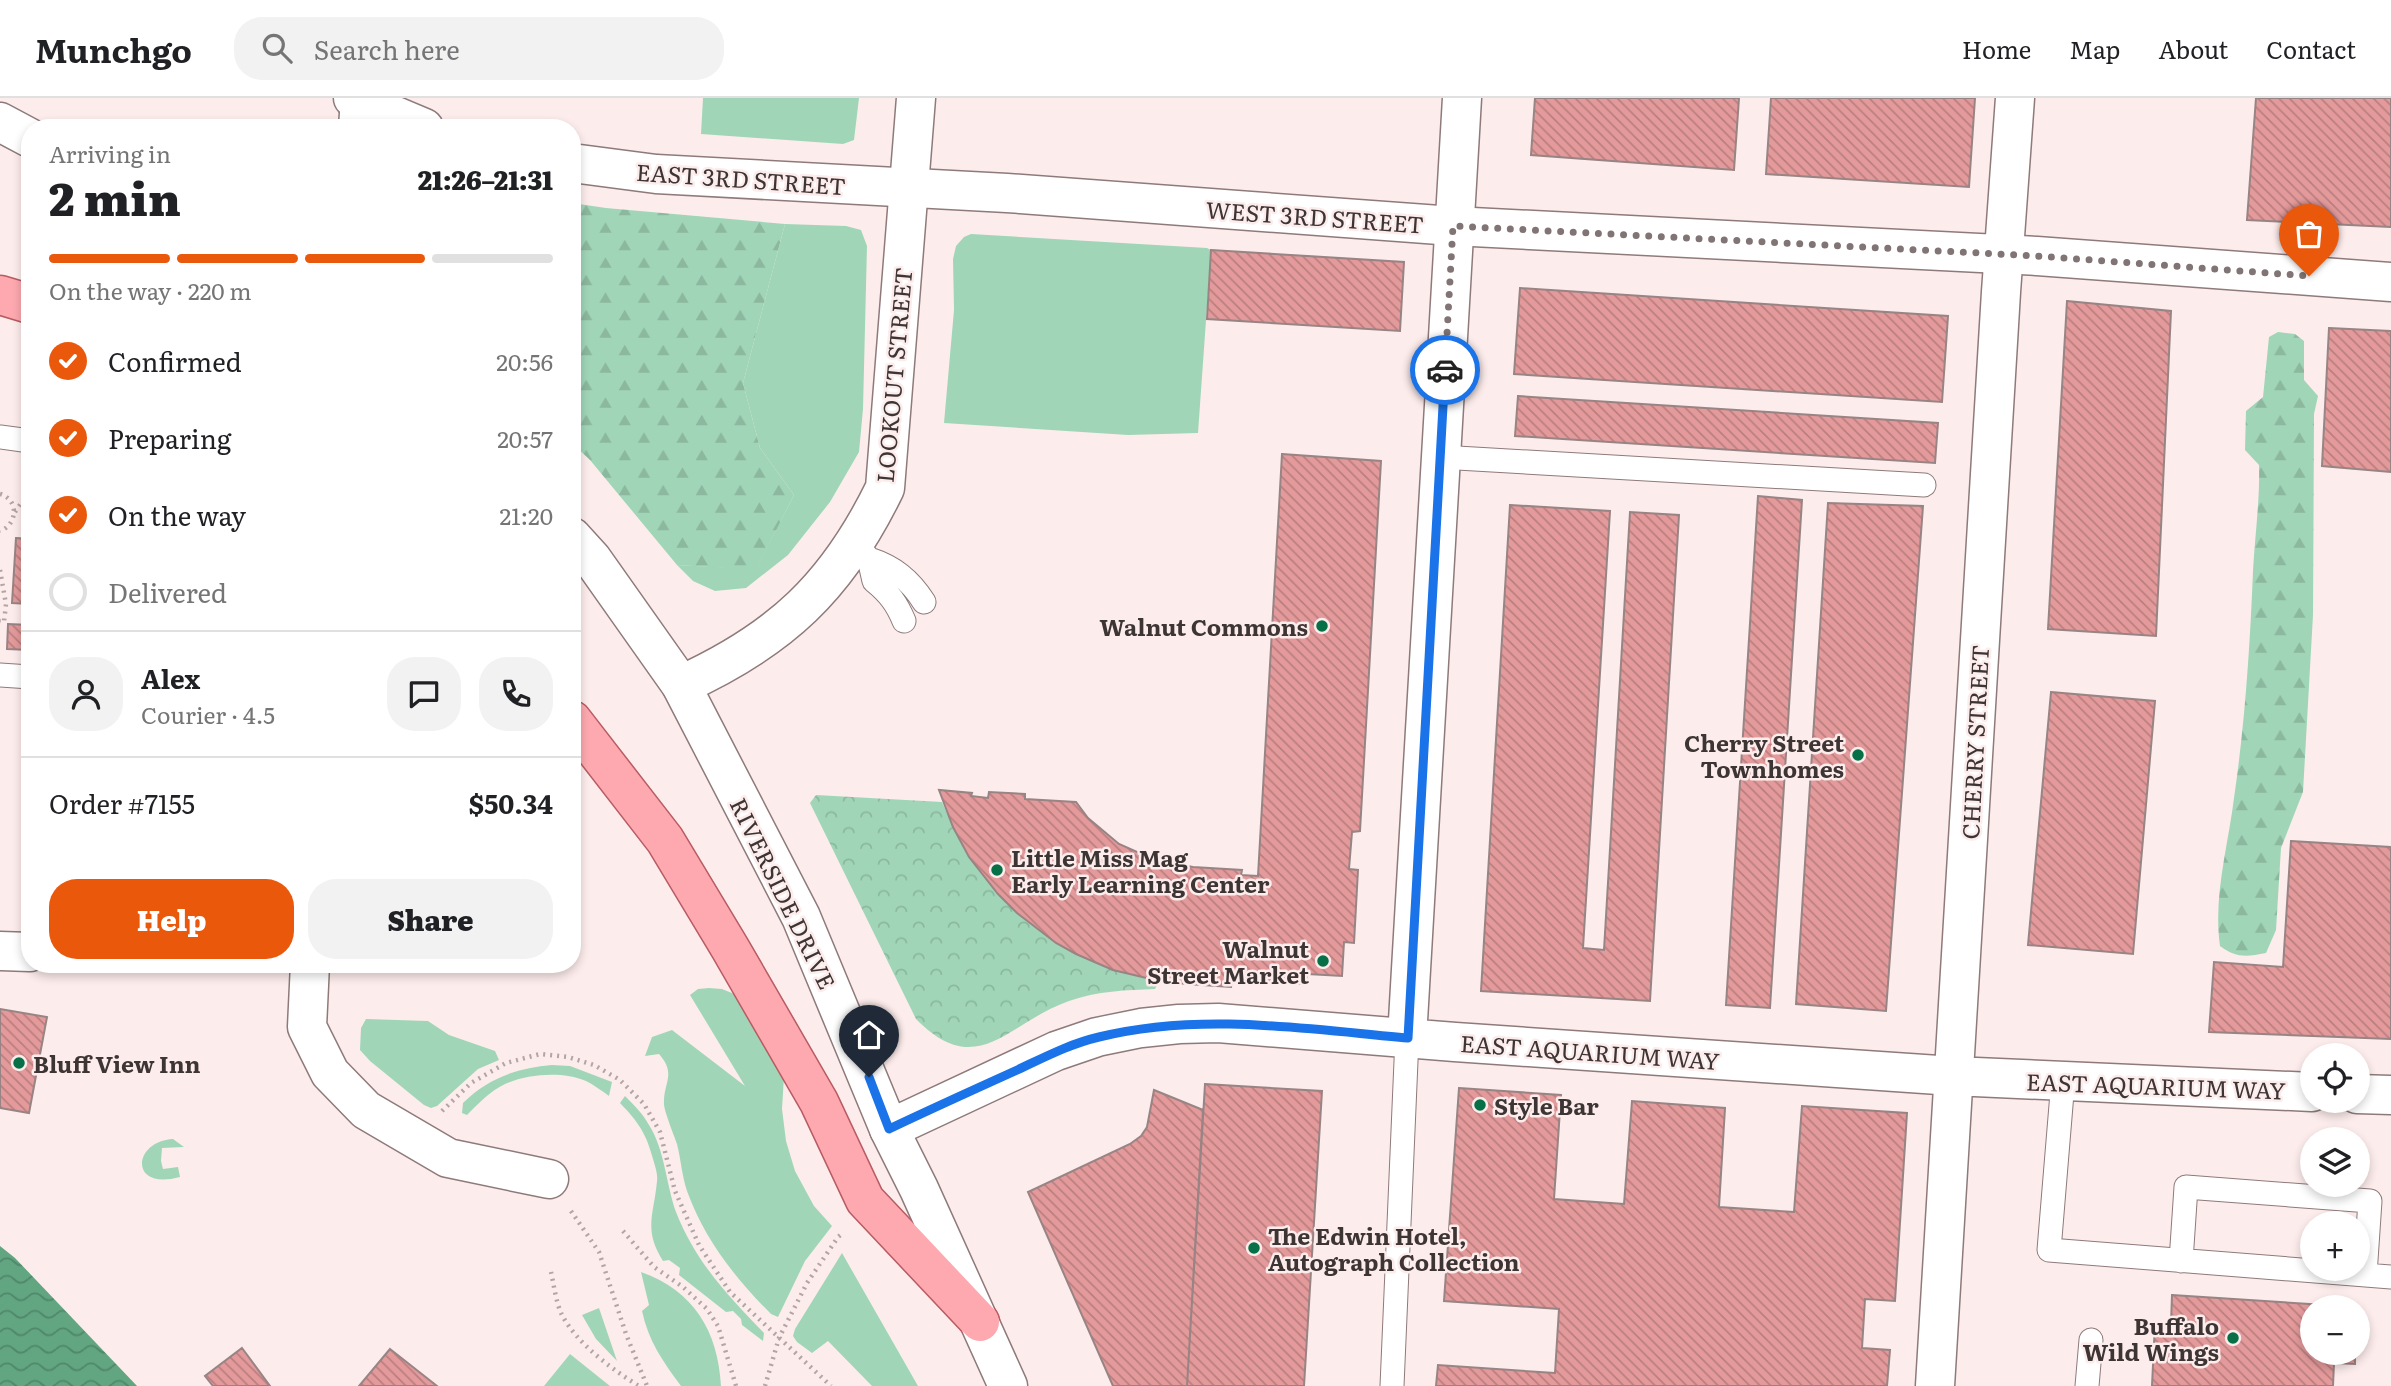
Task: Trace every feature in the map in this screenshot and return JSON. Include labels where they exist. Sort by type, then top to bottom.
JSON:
[{"type":"main road","points":[[0,295],[21,301]]},
{"type":"main road","points":[[581,732],[672,852],[819,1102],[865,1200],[980,1322]]},
{"type":"street","name":"LOOKOUT STREET","points":[[681,685],[722,666],[770,634],[862,551],[885,488],[916,98]]},
{"type":"street","points":[[1408,1038],[1462,98]]},
{"type":"street","name":"CHERRY STREET","points":[[1935,1386],[2015,98]]},
{"type":"street","points":[[357,106],[397,119]]},
{"type":"street","points":[[0,122],[21,133]]},
{"type":"street","name":"EAST 3RD STREET","points":[[581,164],[656,174],[910,187]]},
{"type":"street","name":"WEST 3RD STREET","points":[[910,187],[1453,226],[2004,254],[2391,282]]},
{"type":"street","name":"RIVERSIDE DRIVE","points":[[581,547],[681,685],[801,917],[889,1129],[1008,1386]]},
{"type":"street","points":[[0,951],[21,952]]},
{"type":"street","points":[[309,973],[307,1027],[330,1073],[366,1110],[448,1158],[549,1179]]},
{"type":"street","name":"EAST AQUARIUM WAY","points":[[889,1129],[1056,1051],[1097,1037],[1179,1024],[1218,1023],[1954,1076],[2300,1091]]},
{"type":"street","points":[[2370,1094],[2391,1095]]},
{"type":"lane","points":[[0,437],[21,439]]},
{"type":"lane","points":[[1440,457],[1924,485]]},
{"type":"lane","points":[[862,551],[900,573],[914,586],[924,602]]},
{"type":"lane","points":[[862,551],[874,581],[888,592],[904,621]]},
{"type":"lane","points":[[0,675],[21,676]]},
{"type":"lane","points":[[1392,1386],[1408,1038]]},
{"type":"lane","points":[[2063,1081],[2049,1251],[2300,1270]]},
{"type":"lane","points":[[2181,1261],[2186,1187],[2370,1201],[2369,1211]]},
{"type":"lane","points":[[2370,1275],[2391,1277]]},
{"type":"lane","points":[[2087,1386],[2091,1340]]},
{"type":"path","points":[[0,494],[13,503],[15,512]]},
{"type":"path","points":[[0,531],[5,530],[12,522],[21,503]]},
{"type":"path","points":[[0,570],[6,604],[4,622],[0,621]]},
{"type":"path","points":[[434,1119],[471,1083],[506,1063],[540,1054],[568,1056],[594,1065],[620,1080],[644,1104],[660,1132],[675,1191],[699,1245],[730,1292],[831,1386]]},
{"type":"path","points":[[549,1179],[599,1252],[626,1335],[647,1386]]},
{"type":"path","points":[[765,1386],[779,1338],[807,1283],[838,1237],[851,1227]]},
{"type":"path","points":[[623,1231],[654,1268],[683,1287],[708,1310],[718,1326],[736,1386]]},
{"type":"path","points":[[551,1272],[561,1315],[609,1368],[639,1386]]},
{"type":"green space","points":[[703,98],[859,98],[854,140],[843,144],[701,134]]},
{"type":"green space","points":[[581,204],[785,224],[743,383],[760,448],[794,495],[756,570],[677,565],[581,452]]},
{"type":"green space","points":[[785,224],[846,226],[861,230],[867,246],[863,409],[859,452],[830,502],[788,555],[746,588],[715,591],[693,581],[677,565],[756,569],[794,495],[760,448],[743,383]]},
{"type":"green space","points":[[971,234],[1211,250],[1198,433],[1128,435],[944,423],[954,310],[953,259],[956,246]]},
{"type":"green space","points":[[2278,332],[2295,334],[2304,341],[2304,380],[2318,396],[2314,414],[2313,615],[2303,792],[2281,848],[2276,930],[2266,953],[2242,955],[2231,953],[2220,946],[2218,909],[2244,713],[2258,504],[2259,465],[2245,450],[2246,411],[2263,397],[2269,337]]},
{"type":"green space","points":[[816,795],[942,802],[979,869],[1001,897],[1026,921],[1086,958],[1159,981],[1155,989],[1101,993],[1069,1001],[1047,1010],[993,1042],[976,1047],[957,1046],[938,1037],[916,1019],[810,803]]},
{"type":"green space","points":[[698,989],[722,989],[739,996],[784,1076],[782,1109],[786,1141],[795,1171],[814,1206],[832,1226],[805,1261],[778,1317],[771,1314],[733,1272],[694,1209],[664,1107],[667,1067],[659,1054],[645,1056],[652,1037],[672,1030],[745,1086],[690,995]]},
{"type":"green space","points":[[366,1019],[428,1021],[449,1035],[495,1051],[499,1060],[478,1069],[437,1106],[431,1108],[370,1061],[360,1050],[361,1028]]},
{"type":"green space","points":[[552,1065],[570,1066],[612,1082],[609,1096],[577,1078],[534,1076],[505,1084],[489,1094],[467,1115],[462,1113],[463,1103],[493,1081],[515,1072]]},
{"type":"green space","points":[[625,1096],[644,1117],[654,1135],[676,1212],[693,1246],[725,1291],[764,1333],[763,1341],[742,1325],[741,1319],[733,1311],[726,1312],[679,1275],[680,1268],[669,1260],[663,1261],[653,1240],[651,1222],[656,1170],[644,1135],[620,1103]]},
{"type":"green space","points":[[173,1139],[184,1147],[162,1148],[161,1161],[163,1169],[178,1167],[180,1177],[163,1179],[151,1177],[144,1172],[144,1156],[150,1148]]},
{"type":"green space","points":[[842,1253],[918,1386],[872,1386],[828,1341],[812,1353],[793,1336]]},
{"type":"green space","points":[[641,1272],[675,1290],[700,1316],[715,1348],[721,1386],[681,1386],[668,1368],[652,1341],[645,1322],[642,1311],[649,1305]]},
{"type":"green space","points":[[599,1308],[617,1361],[596,1339],[582,1315]]},
{"type":"green space","points":[[570,1354],[610,1386],[544,1386]]},
{"type":"water","points":[[0,1246],[15,1258],[137,1386],[0,1386]]},
{"type":"building","points":[[1535,98],[1739,98],[1734,170],[1531,155]]},
{"type":"building","points":[[1771,98],[1975,98],[1969,187],[1766,174]]},
{"type":"building","points":[[2256,98],[2391,98],[2391,227],[2247,220]]},
{"type":"building","points":[[1211,250],[1404,262],[1400,331],[1207,319]]},
{"type":"building","points":[[1520,288],[1948,316],[1942,402],[1514,374]]},
{"type":"building","points":[[2067,301],[2171,311],[2156,636],[2048,629]]},
{"type":"building","points":[[2329,328],[2391,331],[2391,472],[2322,466]]},
{"type":"building","points":[[1518,396],[1938,423],[1935,463],[1515,436]]},
{"type":"building","name":"Walnut Commons","points":[[1282,454],[1381,461],[1360,831],[1352,832],[1349,869],[1358,870],[1354,943],[1344,942],[1342,976],[1307,974],[1306,984],[1232,979],[1231,987],[1187,984],[1159,981],[1113,970],[1056,943],[1017,913],[998,894],[969,857],[953,827],[939,790],[972,793],[971,796],[988,798],[989,792],[1025,794],[1025,799],[1076,802],[1088,818],[1119,844],[1155,860],[1193,867],[1242,870],[1241,875],[1258,876]]},
{"type":"building","points":[[1758,496],[1802,500],[1770,1008],[1726,1005]]},
{"type":"building","name":"Cherry Street Townhomes","points":[[1828,503],[1923,506],[1886,1011],[1796,1004]]},
{"type":"building","points":[[1510,505],[1610,511],[1583,948],[1604,950],[1630,512],[1679,515],[1650,1001],[1481,991]]},
{"type":"building","points":[[16,538],[21,538],[21,604],[12,603]]},
{"type":"building","points":[[8,624],[21,625],[21,650],[7,649]]},
{"type":"building","points":[[2051,692],[2155,701],[2133,954],[2028,945]]},
{"type":"building","points":[[2291,841],[2391,847],[2391,1039],[2209,1032],[2214,962],[2283,967]]},
{"type":"building","name":"Bluff View Inn","points":[[0,1009],[47,1017],[29,1113],[0,1108]]},
{"type":"building","name":"The Edwin Hotel, Autograph Collection","points":[[1205,1084],[1322,1091],[1304,1386],[1187,1386]]},
{"type":"building","points":[[1459,1088],[1561,1095],[1554,1199],[1624,1204],[1632,1101],[1725,1108],[1719,1207],[1794,1212],[1802,1106],[1907,1113],[1895,1301],[1865,1299],[1862,1348],[1890,1350],[1887,1386],[1436,1386],[1438,1365],[1555,1373],[1559,1309],[1444,1301]]},
{"type":"building","points":[[1154,1090],[1203,1110],[1187,1386],[1113,1386],[1028,1192],[1130,1144],[1141,1136],[1147,1127]]},
{"type":"building","name":"Buffalo Wild Wings","points":[[2172,1295],[2300,1303],[2300,1365],[2334,1365],[2333,1386],[2152,1386],[2155,1323],[2171,1324]]},
{"type":"building","points":[[242,1348],[270,1386],[213,1386],[205,1376]]},
{"type":"building","points":[[390,1349],[437,1386],[359,1386]]},
{"type":"building","points":[[390,1349],[437,1386],[359,1386]]},
{"type":"way so far","points":[[1445,370],[1453,226],[2037,256],[2309,276]]},
{"type":"place","name":"Walnut Commons","points":[[1322,626]]},
{"type":"place","name":"Cherry Street Townhomes","points":[[1858,755]]},
{"type":"place","name":"Little Miss Mag Early Learning Center","points":[[997,870]]},
{"type":"place","name":"Walnut Street Market","points":[[1323,961]]},
{"type":"place","name":"Bluff View Inn","points":[[19,1063]]},
{"type":"place","name":"Style Bar","points":[[1480,1105]]},
{"type":"place","name":"The Edwin Hotel, Autograph Collection","points":[[1254,1248]]},
{"type":"place","name":"Buffalo Wild Wings","points":[[2233,1338]]},
{"type":"route","points":[[869,1077],[889,1129],[1056,1051],[1097,1037],[1141,1028],[1218,1023],[1408,1038],[1445,370]]}]
